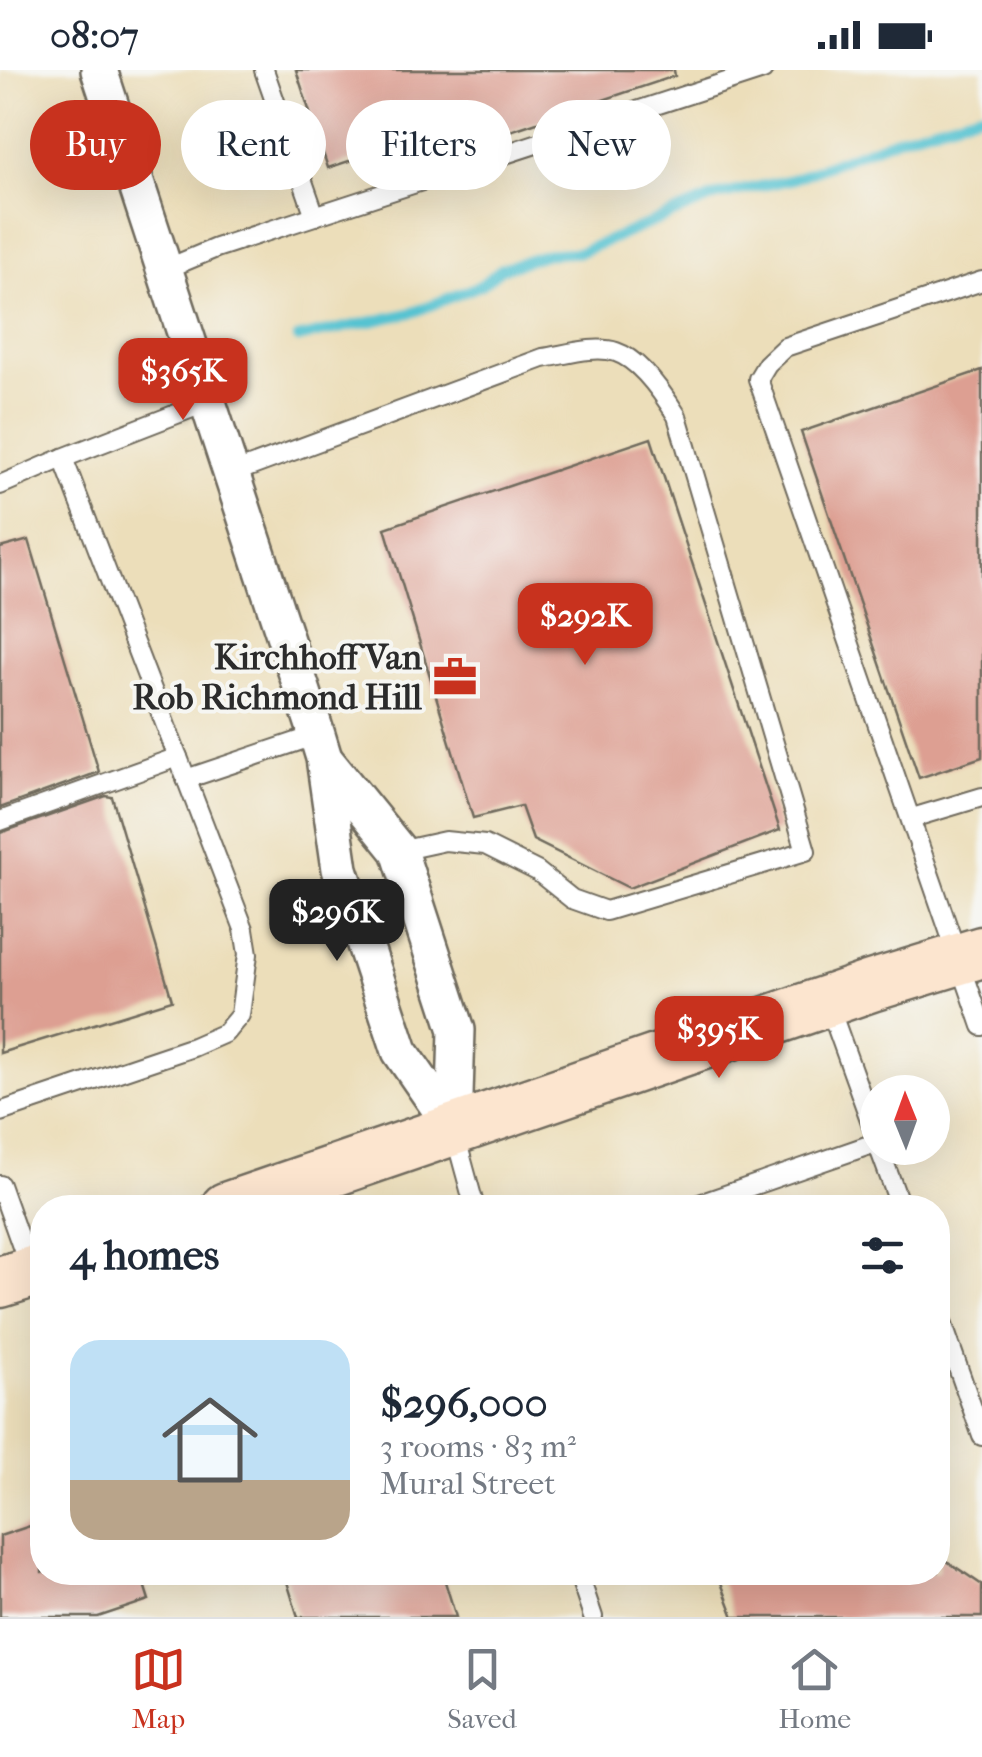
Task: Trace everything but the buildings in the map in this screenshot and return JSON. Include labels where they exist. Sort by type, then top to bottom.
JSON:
[{"type":"street","points":[[99,70],[320,746],[340,869],[400,1052],[454,1130]]},
{"type":"street","points":[[320,746],[399,851],[457,1030],[454,1130]]},
{"type":"street","points":[[264,1195],[971,955]]},
{"type":"lane","points":[[264,70],[315,216]]},
{"type":"lane","points":[[166,269],[216,248],[763,70]]},
{"type":"lane","points":[[982,280],[785,347],[758,379],[912,818],[971,955],[982,1026]]},
{"type":"lane","points":[[233,474],[543,358],[583,352],[616,352],[655,381],[678,416],[806,851],[606,911],[572,899],[537,871],[485,845],[446,842],[399,851]]},
{"type":"lane","points":[[0,485],[210,401]]},
{"type":"lane","points":[[0,1112],[193,1047],[225,1033],[240,1015],[247,941],[63,458]]},
{"type":"lane","points":[[186,779],[320,746]]},
{"type":"lane","points":[[0,821],[178,758]]},
{"type":"lane","points":[[912,818],[982,796]]},
{"type":"lane","points":[[827,1001],[860,1094]]},
{"type":"lane","points":[[454,1130],[472,1195]]},
{"type":"lane","points":[[727,1195],[860,1150]]},
{"type":"lane","points":[[886,1165],[896,1195]]},
{"type":"lane","points":[[0,1186],[25,1274]]},
{"type":"lane","points":[[950,1345],[982,1436]]},
{"type":"lane","points":[[582,1585],[593,1617]]},
{"type":"waterway","points":[[298,338],[414,312],[481,285],[501,269],[546,254],[580,252],[716,196],[793,179],[902,136],[982,113]]},
{"type":"place","name":"Kirchhoff Van Rob Richmond Hill","points":[[455,677]]}]
